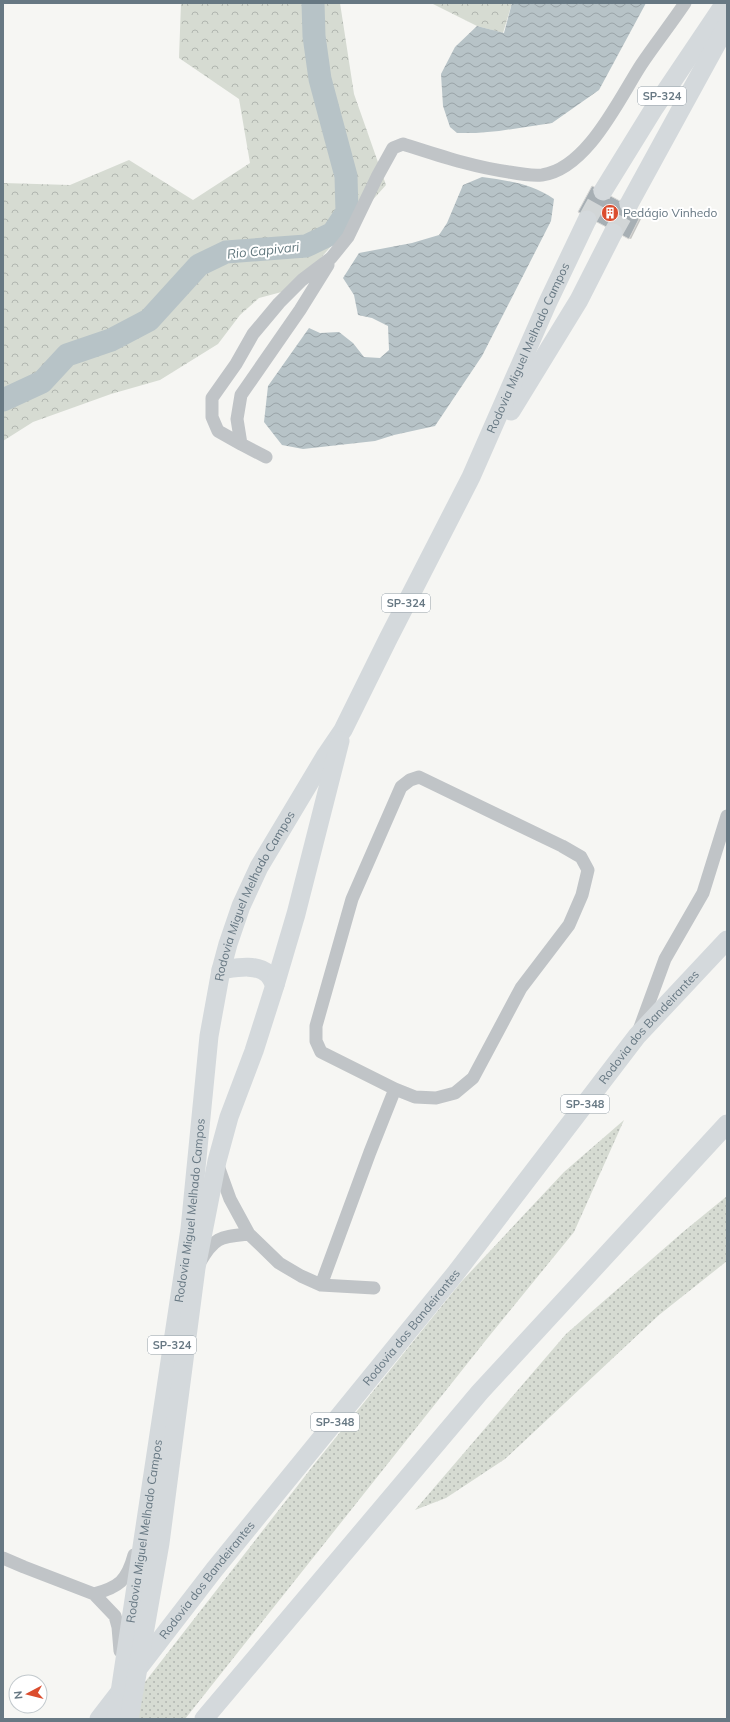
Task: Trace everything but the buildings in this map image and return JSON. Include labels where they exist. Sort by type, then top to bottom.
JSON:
[{"type":"highway","name":"SP-324","points":[[603,191],[653,110],[725,3]]},
{"type":"highway","name":"SP-324","points":[[629,204],[727,25]]},
{"type":"highway","name":"Rodovia Miguel Melhado Campos","points":[[116,1719],[190,1229],[205,1067],[221,970],[228,944],[242,906],[259,867],[326,755],[343,730],[471,477],[547,304],[587,220]]},
{"type":"highway","name":"Rodovia Miguel Melhado Campos","points":[[471,477],[579,300],[613,233]]},
{"type":"highway","name":"Rodovia Miguel Melhado Campos","points":[[129,1719],[160,1543],[196,1268],[217,1162],[230,1117],[254,1051],[296,914],[343,730]]},
{"type":"highway","name":"Rodovia dos Bandeirantes","points":[[99,1719],[214,1570],[455,1274],[637,1036],[727,940]]},
{"type":"highway","points":[[221,970],[235,968],[259,969],[268,974],[275,985]]},
{"type":"highway","points":[[204,1719],[480,1392],[727,1124]]},
{"type":"street","points":[[241,444],[238,419],[241,395],[300,310],[331,258],[348,237],[393,148],[403,144],[481,168],[527,175],[543,175],[562,168],[578,156],[604,125],[642,64],[685,3]]},
{"type":"street","points":[[266,458],[218,431],[212,417],[212,398],[236,364],[253,334],[275,308],[302,280],[331,258]]},
{"type":"street","points":[[419,778],[562,846],[581,857],[588,870],[582,895],[569,925],[521,988],[473,1078],[455,1093],[436,1098],[415,1097],[395,1089],[321,1052],[316,1041],[316,1026],[352,899],[401,787],[410,780],[419,778]]},
{"type":"street","points":[[637,1036],[665,959],[703,893],[727,816]]},
{"type":"street","points":[[320,1285],[395,1089]]},
{"type":"street","points":[[217,1162],[230,1199],[249,1234],[279,1263],[320,1285],[374,1288]]},
{"type":"street","points":[[196,1268],[214,1242],[225,1236],[249,1234]]},
{"type":"street","points":[[94,1594],[109,1590],[119,1584],[127,1574],[145,1522]]},
{"type":"street","points":[[3,1558],[94,1594],[115,1616],[120,1644],[121,1682]]},
{"type":"green space","points":[[181,3],[340,3],[354,94],[386,185],[293,289],[259,298],[240,315],[218,344],[160,380],[111,394],[33,422],[3,441],[3,183],[70,185],[129,160],[193,200],[250,163],[239,99],[179,58]]},
{"type":"green space","points":[[431,3],[512,3],[503,33],[477,26]]},
{"type":"green space","points":[[624,1120],[574,1232],[486,1340],[185,1719],[134,1719],[138,1691],[316,1462],[461,1282],[564,1172]]},
{"type":"green space","points":[[727,1196],[727,1261],[659,1315],[505,1459],[446,1498],[415,1510],[566,1334],[683,1232]]},
{"type":"water","points":[[512,3],[646,3],[599,90],[552,123],[499,131],[457,133],[450,127],[443,106],[441,74],[455,47],[477,26],[504,33]]},
{"type":"water","points":[[482,177],[528,186],[537,189],[554,199],[551,221],[482,356],[435,426],[394,435],[375,441],[303,449],[282,445],[264,422],[268,386],[309,328],[320,333],[339,332],[353,343],[364,357],[380,358],[389,350],[388,326],[372,318],[358,315],[354,295],[343,278],[359,253],[412,243],[439,235],[447,223],[463,185]]},
{"type":"waterway","name":"Rio Capivari","points":[[3,400],[42,382],[67,355],[111,340],[149,320],[199,265],[226,252],[306,246],[333,233],[347,212],[346,176],[320,79],[314,36],[313,3]]},
{"type":"tunnel","points":[[587,220],[603,191]]},
{"type":"tunnel","points":[[613,233],[629,204]]},
{"type":"place","name":"Pedágio Vinhedo","points":[[610,213]]}]
